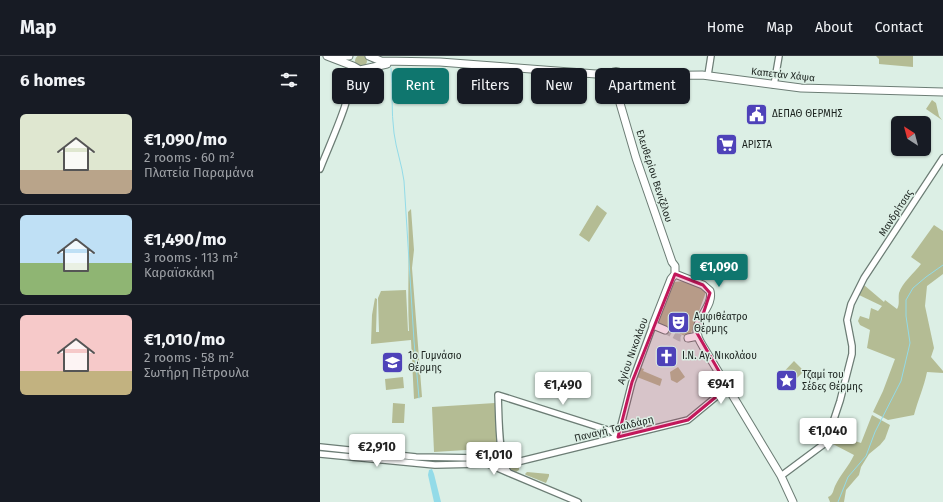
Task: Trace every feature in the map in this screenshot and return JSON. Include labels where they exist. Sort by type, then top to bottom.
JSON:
[{"type":"main road","points":[[327,56],[356,68]]},
{"type":"main road","points":[[335,56],[349,56]]},
{"type":"main road","points":[[353,56],[352,60],[354,66]]},
{"type":"main road","points":[[369,56],[389,62]]},
{"type":"main road","points":[[366,68],[370,62],[369,56]]},
{"type":"main road","points":[[368,68],[389,62],[424,61],[595,74]]},
{"type":"main road","name":"Καπετάν Χάψα","points":[[690,75],[708,75],[795,88],[943,92]]},
{"type":"main road","name":"Ελευθερίου Βενιζέλου","points":[[620,104],[636,158],[672,262],[675,266],[675,274]]},
{"type":"main road","points":[[675,274],[703,285],[710,291],[710,298],[697,328],[698,336],[781,476],[793,502]]},
{"type":"main road","name":"Αγίου Νικολάου","points":[[653,325],[675,274]]},
{"type":"main road","points":[[653,325],[664,330]]},
{"type":"main road","points":[[688,338],[698,336]]},
{"type":"street","points":[[708,75],[711,56]]},
{"type":"street","points":[[774,85],[779,56]]},
{"type":"street","points":[[320,169],[345,105],[354,66]]},
{"type":"street","name":"Μανδρίτσας","points":[[781,476],[824,444],[827,440],[840,401],[852,354],[847,316],[851,304],[864,278],[943,158]]},
{"type":"street","name":"Αγίου Νικολάου","points":[[618,437],[632,382],[653,325]]},
{"type":"street","name":"Παναγή Τσαλδάρη","points":[[320,447],[416,457],[479,458],[503,462],[517,462],[688,420],[728,387]]},
{"type":"street","points":[[509,473],[503,462],[498,395],[610,431],[618,437]]},
{"type":"street","name":"Παναγή Τσαλδάρη","points":[[320,454],[435,465],[485,463],[494,461]]},
{"type":"street","points":[[485,463],[578,502]]},
{"type":"highlighted area","points":[[675,274],[703,285],[710,293],[697,333],[728,387],[688,420],[618,437],[632,382]]},
{"type":"green space","points":[[359,55],[363,55],[367,61],[363,67],[359,67],[355,63],[355,59]]},
{"type":"green space","points":[[876,56],[913,56],[913,67],[879,64],[879,59]]},
{"type":"green space","points":[[932,100],[936,103],[939,116],[942,120],[926,109]]},
{"type":"green space","points":[[597,205],[607,213],[589,242],[579,235]]},
{"type":"green space","points":[[411,209],[414,250],[412,268],[422,397],[414,399],[411,340],[371,344],[372,315],[375,298],[377,299],[376,332],[409,331],[408,212]]},
{"type":"green space","points":[[934,225],[943,231],[943,274],[927,286],[925,306],[934,348],[931,357],[943,373],[927,372],[914,415],[888,420],[873,412],[895,359],[867,348],[870,330],[860,325],[858,321],[860,316],[869,319],[871,308],[878,311],[882,306],[859,295],[864,285],[884,302],[885,300],[897,309],[901,289],[905,282],[921,264],[911,257]]},
{"type":"green space","points":[[685,281],[702,288],[706,292],[690,336],[687,337],[659,324],[657,321],[673,282]]},
{"type":"green space","points":[[406,290],[408,331],[379,332],[378,298],[381,291]]},
{"type":"green space","points":[[794,361],[804,371],[787,388],[777,379]]},
{"type":"green space","points":[[678,367],[685,377],[677,383],[671,380],[670,372]]},
{"type":"green space","points":[[641,368],[644,369],[643,371],[662,379],[660,386],[637,377]]},
{"type":"green space","points":[[403,377],[404,388],[386,390],[385,379]]},
{"type":"green space","points":[[393,403],[405,404],[404,423],[392,423]]},
{"type":"green space","points":[[495,403],[498,448],[434,452],[432,407]]},
{"type":"green space","points":[[872,415],[890,425],[885,439],[869,454],[861,467],[859,475],[846,490],[844,502],[830,502],[828,497],[832,494],[837,482],[854,455],[831,443],[833,434],[861,443]]},
{"type":"green space","points":[[519,462],[519,470],[516,472],[508,468],[507,463]]},
{"type":"green space","points":[[527,472],[549,474],[549,476],[546,483],[526,475],[525,474]]},
{"type":"water","points":[[432,469],[441,502],[434,502],[428,475],[429,470]]},
{"type":"waterway","points":[[391,68],[394,133],[404,181],[419,398]]},
{"type":"waterway","points":[[838,502],[848,477],[866,456],[875,432],[901,381],[910,343],[906,316],[906,300],[913,288],[943,265]]},
{"type":"tunnel","points":[[665,330],[680,338],[688,338]]},
{"type":"place","name":"ΔΕΠΑΘ ΘΕΡΜΗΣ","points":[[756,114]]},
{"type":"place","name":"ΑΡΙΣΤΑ","points":[[727,145]]},
{"type":"place","name":"Αμφιθέατρο Θέρμης","points":[[678,323]]},
{"type":"place","name":"Ι.Ν. Αγ. Νικολάου","points":[[666,356]]},
{"type":"place","name":"1ο Γυμνάσιο Θέρμης","points":[[392,362]]},
{"type":"place","name":"Τζαμί του Σέδες Θέρμης","points":[[787,381]]}]
